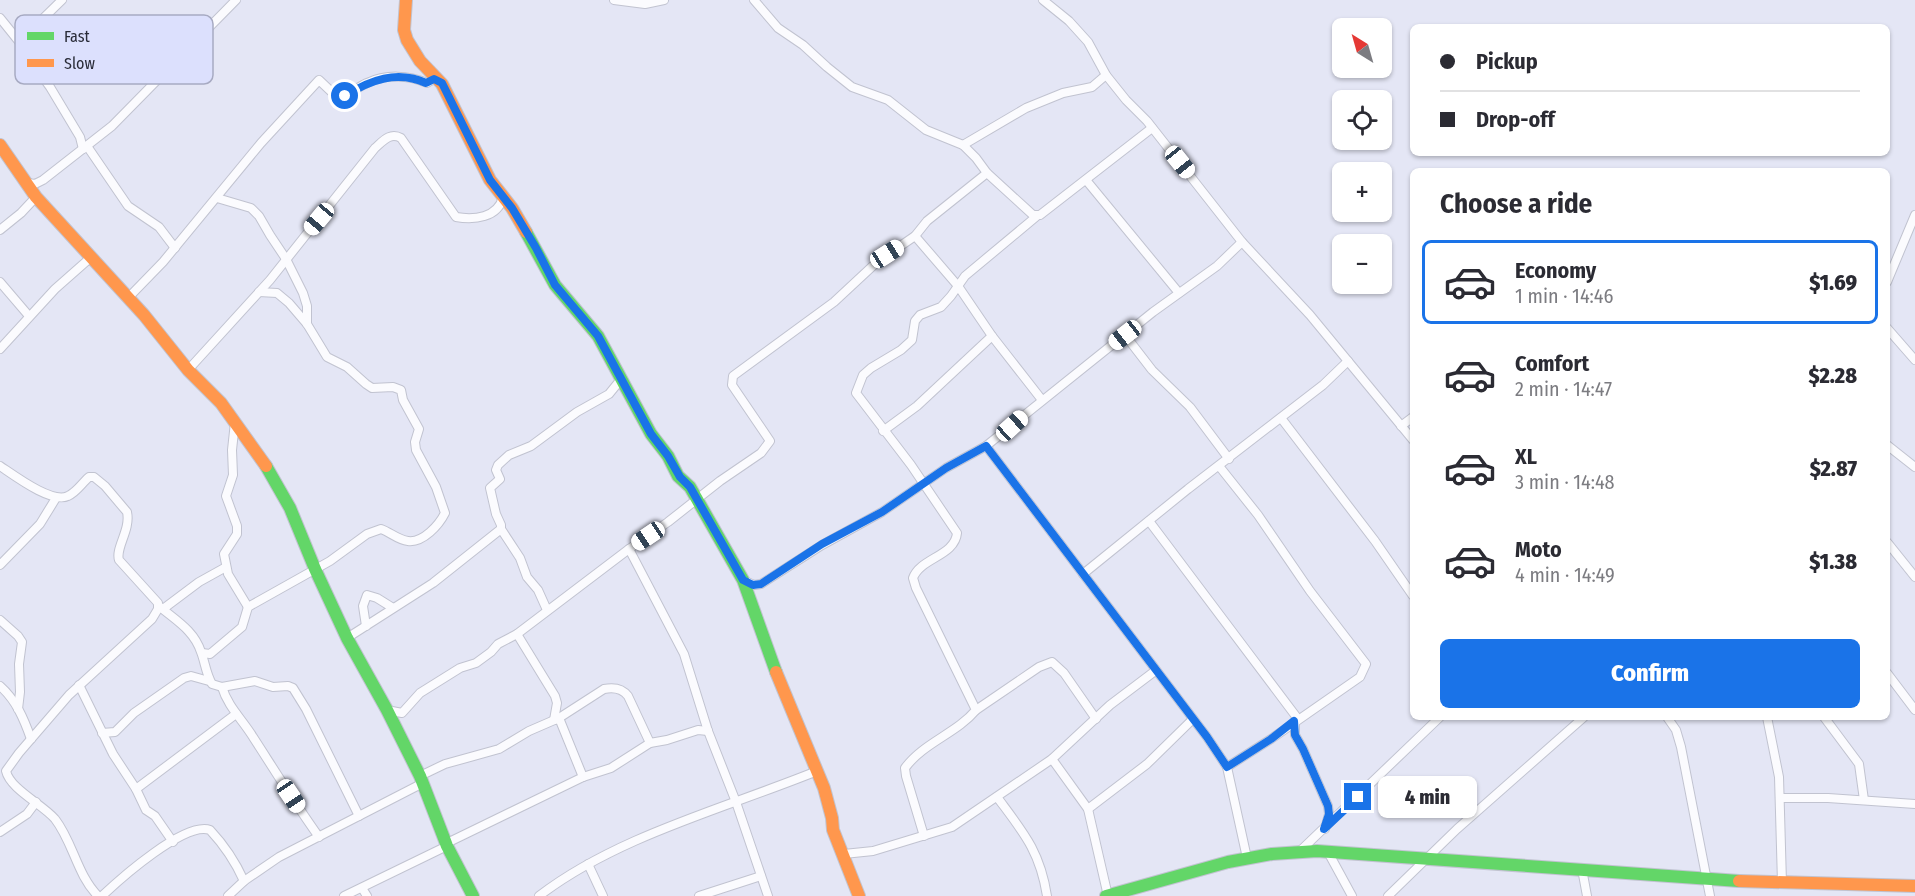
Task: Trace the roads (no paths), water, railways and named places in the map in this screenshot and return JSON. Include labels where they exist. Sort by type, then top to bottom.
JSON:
[{"type":"street","points":[[47,15],[62,0]]},
{"type":"street","points":[[213,23],[236,0]]},
{"type":"street","points":[[405,0],[404,34],[434,79],[442,84],[485,171],[536,248],[555,285],[598,336],[651,434],[680,477],[690,487],[743,580],[781,684],[817,771],[832,818],[832,831],[844,855],[859,896]]},
{"type":"street","points":[[614,0],[645,4],[664,0]]},
{"type":"street","points":[[754,0],[778,28],[803,45],[852,87],[888,100],[926,130],[963,145],[987,173],[1029,213],[1037,216]]},
{"type":"street","points":[[1043,0],[1069,21],[1088,42],[1106,75],[1242,242],[1310,315],[1410,436]]},
{"type":"street","points":[[0,18],[15,37]]},
{"type":"street","points":[[963,145],[1026,108],[1057,95],[1092,87],[1106,75]]},
{"type":"street","points":[[128,298],[147,280],[261,143],[319,80],[338,98],[368,82],[390,77],[407,77],[426,83],[434,79]]},
{"type":"street","points":[[48,84],[85,147],[128,206],[159,227],[175,248]]},
{"type":"street","points":[[28,183],[39,183],[112,126],[153,84]]},
{"type":"street","points":[[976,710],[914,582],[916,572],[951,546],[958,536],[956,529],[856,393],[863,375],[910,342],[915,321],[920,315],[941,307],[965,276],[1037,216],[1152,129]]},
{"type":"street","points":[[188,370],[260,292],[375,148],[388,137],[394,135],[401,138],[456,217],[481,217],[492,213],[500,208],[503,197]]},
{"type":"street","points":[[0,145],[36,197],[89,259],[128,298],[188,370],[221,403],[290,508],[315,570],[347,638],[387,710],[421,779],[447,844],[473,896]]},
{"type":"street","points":[[387,710],[402,713],[420,693],[460,668],[476,663],[498,644],[517,634],[761,453],[770,443],[769,439],[732,385],[733,376],[834,302],[877,262],[915,236],[927,221],[987,173]]},
{"type":"street","points":[[1086,180],[1179,293]]},
{"type":"street","points":[[0,230],[36,197]]},
{"type":"street","points":[[217,198],[256,211],[286,259],[306,299],[307,324]]},
{"type":"street","points":[[1890,275],[1915,214]]},
{"type":"street","points":[[915,236],[958,286],[992,336],[1042,400]]},
{"type":"street","points":[[743,580],[753,585],[761,584],[822,544],[882,512],[924,483],[986,446],[1125,335],[1217,266],[1242,242]]},
{"type":"street","points":[[0,349],[29,316],[89,259]]},
{"type":"street","points":[[0,282],[29,316]]},
{"type":"street","points":[[202,653],[210,654],[242,627],[248,607],[315,570],[360,538],[376,530],[385,531],[410,542],[422,537],[442,520],[445,513],[436,488],[416,450],[415,442],[420,430],[404,401],[401,390],[393,387],[369,387],[347,367],[332,360],[323,351],[307,324],[289,303],[277,294],[260,292]]},
{"type":"street","points":[[1890,331],[1915,360]]},
{"type":"street","points":[[1125,335],[1152,370],[1190,407],[1228,459]]},
{"type":"street","points":[[883,431],[917,406],[992,336]]},
{"type":"street","points":[[1083,574],[1323,385],[1348,361]]},
{"type":"street","points":[[547,610],[538,590],[527,577],[520,558],[501,529],[490,488],[500,479],[496,470],[498,465],[509,455],[531,446],[577,412],[609,394],[622,378]]},
{"type":"street","points":[[1281,418],[1375,541],[1410,592]]},
{"type":"street","points":[[1401,426],[1410,419]]},
{"type":"street","points":[[235,422],[232,450],[233,475],[226,496],[237,526],[237,534],[225,552],[226,567],[248,607]]},
{"type":"street","points":[[986,446],[1227,767],[1247,858]]},
{"type":"street","points":[[1890,447],[1915,467]]},
{"type":"street","points":[[0,466],[56,498],[70,496],[89,477],[94,477],[105,486],[126,510],[129,519],[118,554],[119,560],[161,608],[189,631],[202,653],[209,681]]},
{"type":"street","points":[[1219,466],[1258,515],[1310,591],[1366,664],[1359,677],[1227,767]]},
{"type":"street","points":[[0,565],[40,524],[56,498]]},
{"type":"street","points":[[1149,521],[1296,720],[1295,735],[1328,806],[1329,814],[1324,829]]},
{"type":"street","points":[[347,638],[433,583],[501,529]]},
{"type":"street","points":[[1890,548],[1915,577]]},
{"type":"street","points":[[629,549],[684,654],[708,731],[736,802],[768,896]]},
{"type":"street","points":[[98,896],[88,884],[60,828],[46,810],[13,783],[3,771],[79,685],[138,633],[161,608],[226,567]]},
{"type":"street","points":[[366,626],[363,606],[367,595],[393,608]]},
{"type":"street","points":[[0,620],[22,642],[18,709]]},
{"type":"street","points":[[517,634],[550,686],[557,703],[569,712]]},
{"type":"street","points":[[924,836],[905,768],[916,757],[960,726],[976,710],[1039,667],[1052,662],[1064,673],[1096,719]]},
{"type":"street","points":[[844,855],[873,851],[952,827],[1052,759],[1110,705],[1155,671]]},
{"type":"street","points":[[102,733],[115,732],[134,713],[184,678],[192,676],[222,687],[255,681],[273,687],[288,686],[293,688],[306,709],[359,816]]},
{"type":"street","points":[[1890,677],[1915,710]]},
{"type":"street","points":[[79,685],[113,754],[136,789],[146,810],[155,816],[173,842]]},
{"type":"street","points":[[0,686],[8,693],[18,709],[31,739]]},
{"type":"street","points":[[222,687],[229,706],[249,731],[319,837]]},
{"type":"street","points":[[228,896],[244,881],[279,857],[359,816],[445,764],[499,749],[569,712],[604,689],[624,691],[635,707],[650,743]]},
{"type":"street","points":[[557,703],[556,719],[574,749],[583,777]]},
{"type":"street","points":[[136,789],[236,714]]},
{"type":"street","points":[[1088,809],[1147,764],[1193,719]]},
{"type":"street","points":[[1300,851],[1437,720]]},
{"type":"street","points":[[1388,896],[1426,858],[1581,720]]},
{"type":"street","points":[[1669,720],[1676,729],[1681,747],[1710,896]]},
{"type":"street","points":[[1768,720],[1779,777],[1782,883]]},
{"type":"street","points":[[1826,720],[1859,764],[1864,800]]},
{"type":"street","points":[[344,896],[365,892],[447,844],[583,777],[611,768],[650,743],[668,740],[698,730],[708,731]]},
{"type":"street","points":[[1052,759],[1088,809],[1108,896],[1198,869],[1247,858],[1300,851],[1706,879],[1915,886]]},
{"type":"street","points":[[539,896],[567,875],[652,835],[817,771]]},
{"type":"street","points":[[997,797],[1035,850],[1044,877],[1047,896]]},
{"type":"street","points":[[1780,798],[1915,804]]},
{"type":"street","points":[[0,832],[27,814],[36,802]]},
{"type":"street","points":[[102,896],[147,856],[198,829],[210,830],[233,857],[244,881]]},
{"type":"street","points":[[1328,852],[1352,896]]},
{"type":"street","points":[[588,864],[603,896]]},
{"type":"street","points":[[1582,869],[1587,896]]},
{"type":"street","points":[[699,896],[761,876]]}]
